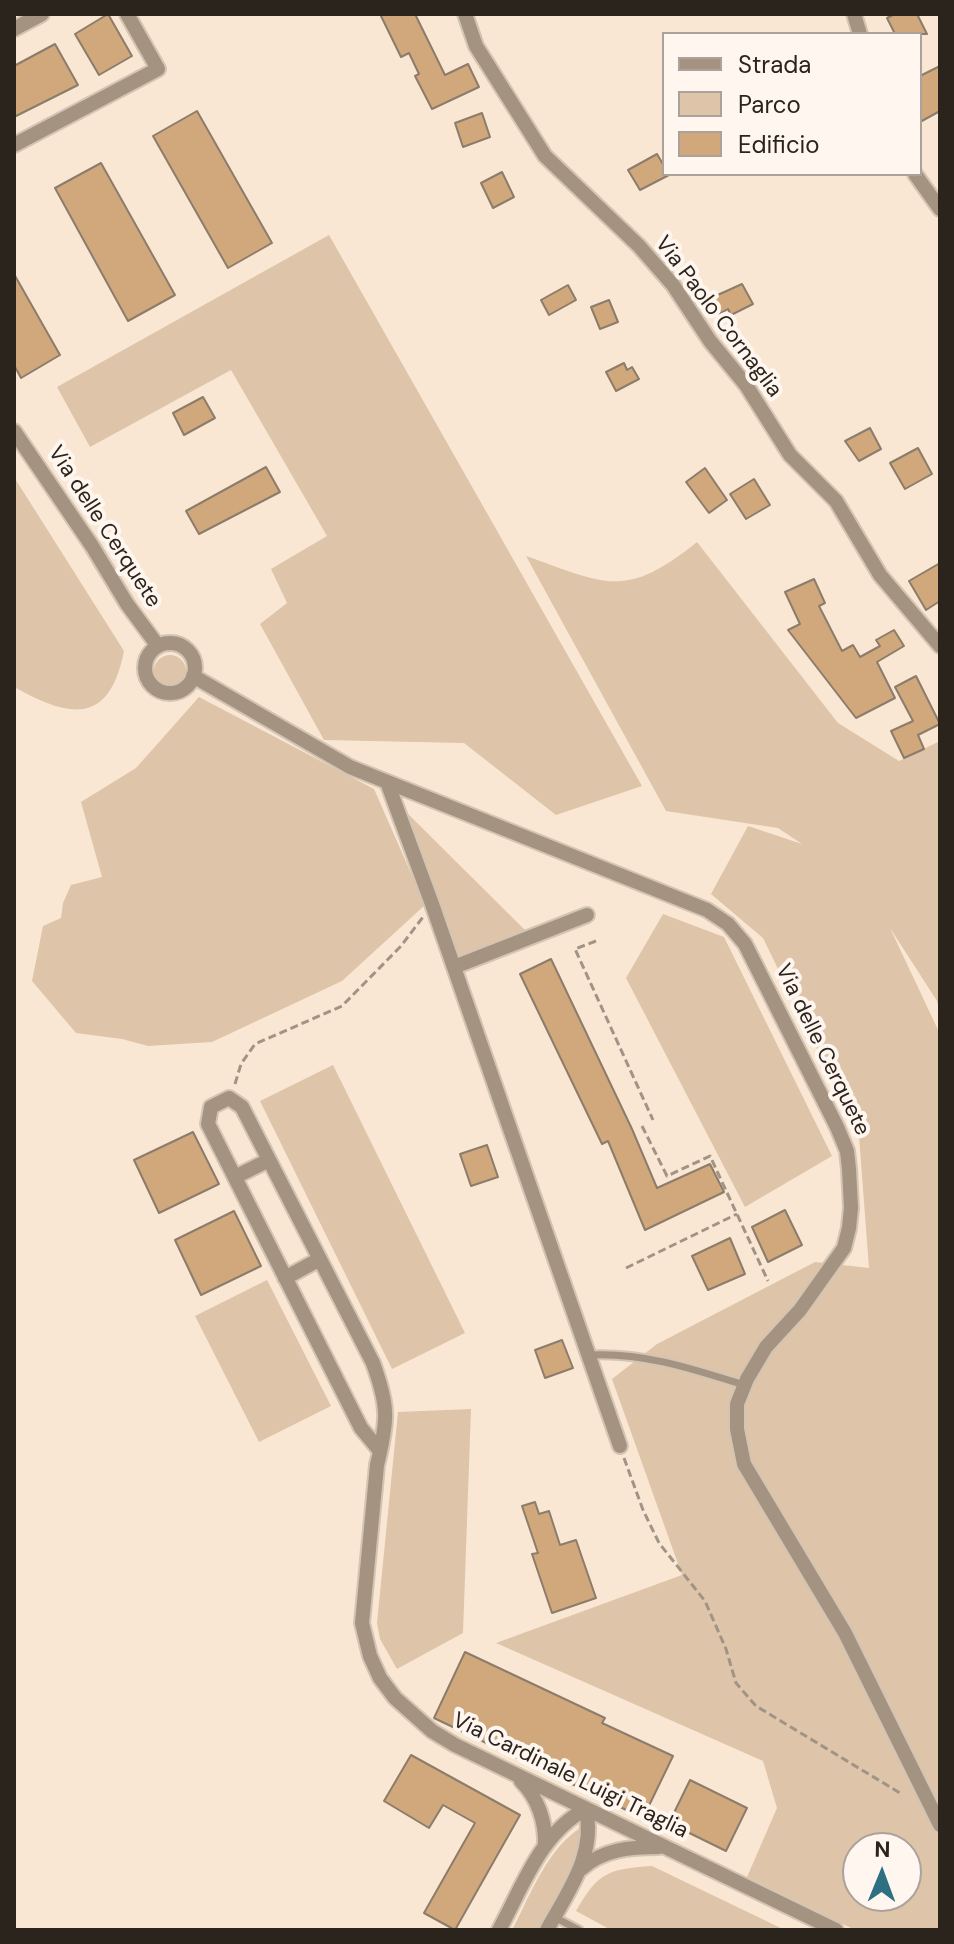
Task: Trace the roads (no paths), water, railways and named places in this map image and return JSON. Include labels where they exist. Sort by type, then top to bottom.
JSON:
[{"type":"street","points":[[14,29],[42,14]]},
{"type":"street","points":[[14,145],[158,69],[127,14]]},
{"type":"street","name":"Via Paolo Cornaglia","points":[[465,14],[476,46],[545,156],[639,246],[673,285],[710,341],[746,385],[790,455],[836,501],[880,575],[940,646]]},
{"type":"street","points":[[916,176],[940,209]]},
{"type":"street","name":"Via delle Cerquete","points":[[14,431],[158,646]]},
{"type":"street","points":[[168,643],[186,649],[192,657],[193,676],[181,691],[171,694],[153,687],[144,670],[150,652],[168,643]]},
{"type":"street","name":"Via delle Cerquete","points":[[193,676],[350,767],[707,910],[728,924],[745,944],[847,1151],[851,1208],[844,1248],[800,1310],[766,1347],[744,1385],[737,1404],[737,1429],[744,1464],[845,1633],[940,1825]]},
{"type":"street","points":[[387,782],[620,1446]]},
{"type":"street","points":[[454,967],[587,915]]},
{"type":"street","name":"Via Cardinale Luigi Traglia","points":[[235,1177],[208,1124],[211,1107],[229,1098],[242,1107],[373,1363],[382,1389],[387,1418],[363,1590],[362,1623],[370,1656],[380,1678],[412,1716],[455,1745],[836,1930]]},
{"type":"street","points":[[269,1160],[235,1177],[361,1428],[380,1451]]},
{"type":"street","points":[[285,1278],[320,1259]]},
{"type":"street","points":[[515,1774],[538,1807],[545,1829],[545,1846]]},
{"type":"street","points":[[499,1930],[545,1846],[558,1828],[586,1809],[589,1837],[578,1872],[550,1923]]},
{"type":"street","points":[[578,1872],[598,1857],[611,1852],[665,1847]]},
{"type":"lane","points":[[589,1355],[615,1353],[676,1363],[744,1385]]},
{"type":"lane","points":[[550,1923],[579,1930]]}]
